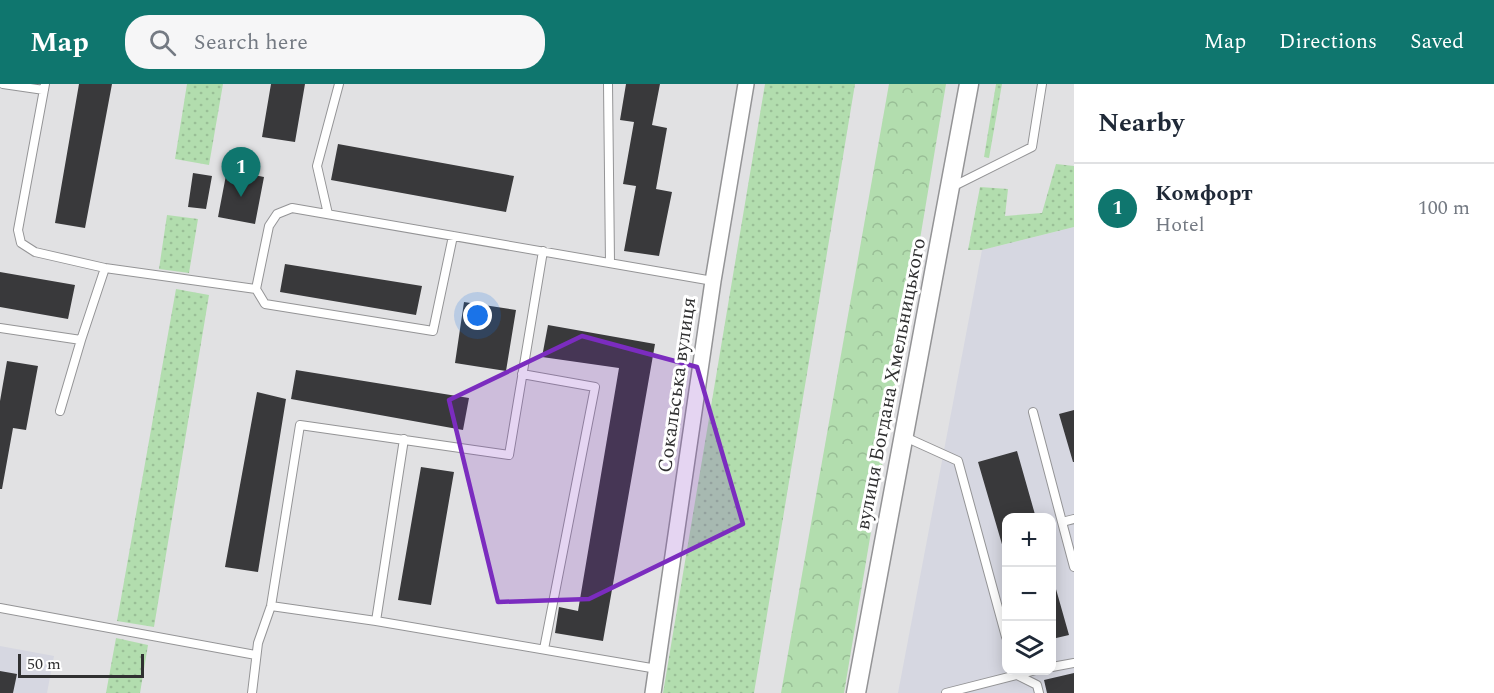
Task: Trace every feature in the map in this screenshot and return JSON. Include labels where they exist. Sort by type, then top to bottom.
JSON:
[{"type":"street","name":"Сокальська вулиця","points":[[653,693],[713,281],[746,84]]},
{"type":"street","name":"вулиця Богдана Хмельницького","points":[[856,693],[969,84]]},
{"type":"lane","points":[[3,84],[45,87],[18,230],[21,243],[35,252],[105,268],[256,289]]},
{"type":"lane","points":[[328,214],[317,166],[339,84]]},
{"type":"lane","points":[[608,84],[610,263]]},
{"type":"lane","points":[[951,187],[1032,147],[1042,84]]},
{"type":"lane","points":[[453,236],[433,331],[265,304],[256,289],[269,226],[277,214],[291,208],[543,251],[713,281]]},
{"type":"lane","points":[[252,693],[258,643],[271,606],[300,425],[509,455],[543,251]]},
{"type":"lane","points":[[60,411],[105,268]]},
{"type":"lane","points":[[0,328],[81,339]]},
{"type":"lane","points":[[522,374],[595,387],[544,650]]},
{"type":"lane","points":[[1033,412],[1074,567]]},
{"type":"lane","points":[[903,437],[958,461],[1002,622]]},
{"type":"lane","points":[[376,621],[404,440]]},
{"type":"lane","points":[[1062,522],[1074,519]]},
{"type":"lane","points":[[271,606],[376,621],[657,669]]},
{"type":"lane","points":[[0,608],[256,655]]},
{"type":"lane","points":[[1056,666],[1074,663]]},
{"type":"lane","points":[[946,693],[1006,675]]},
{"type":"lane","points":[[1021,675],[1036,685],[1039,693]]},
{"type":"highlighted area","points":[[582,336],[697,367],[743,524],[589,599],[498,602],[449,400]]},
{"type":"shaded area","points":[[1074,227],[1074,693],[898,693],[982,250]]},
{"type":"shaded area","points":[[0,646],[54,656],[47,693],[0,693]]},
{"type":"green space","points":[[187,84],[223,84],[209,165],[175,159]]},
{"type":"green space","points":[[765,84],[855,84],[754,693],[663,693]]},
{"type":"green space","points":[[889,84],[946,84],[844,693],[781,693]]},
{"type":"green space","points":[[996,84],[1002,84],[989,158],[984,157]]},
{"type":"green space","points":[[1056,164],[1074,166],[1074,227],[982,250],[968,250],[980,187],[1008,189],[1005,216],[1042,213]]},
{"type":"green space","points":[[167,215],[198,219],[189,273],[159,269]]},
{"type":"green space","points":[[176,289],[209,295],[154,627],[117,621]]},
{"type":"green space","points":[[116,638],[148,645],[140,693],[106,693]]},
{"type":"building","points":[[79,84],[112,84],[85,228],[55,223]]},
{"type":"building","points":[[271,84],[305,84],[295,142],[262,137]]},
{"type":"building","points":[[626,84],[660,84],[652,125],[667,128],[656,189],[672,192],[659,256],[624,251],[636,186],[623,184],[634,122],[620,120]]},
{"type":"building","points":[[338,144],[514,176],[506,212],[331,180]]},
{"type":"building","points":[[227,170],[264,177],[255,224],[218,217]]},
{"type":"building","points":[[193,173],[212,176],[206,209],[188,207]]},
{"type":"building","points":[[285,264],[422,286],[416,315],[280,292]]},
{"type":"building","points":[[0,272],[75,285],[68,319],[0,307]]},
{"type":"building","points":[[464,302],[516,310],[506,371],[455,363]]},
{"type":"building","points":[[548,325],[655,344],[603,641],[555,633],[559,607],[578,611],[619,368],[542,357]]},
{"type":"building","points":[[7,361],[38,366],[26,430],[13,428],[2,489],[0,489],[0,401]]},
{"type":"building","points":[[296,370],[469,398],[463,430],[291,399]]},
{"type":"building","points":[[257,392],[286,399],[258,572],[225,567]]},
{"type":"building","points":[[1074,410],[1074,462],[1073,462],[1059,414]]},
{"type":"building","points":[[1017,451],[1035,513],[1002,513],[1002,544],[978,462]]},
{"type":"building","points":[[421,467],[454,472],[431,605],[398,600]]},
{"type":"building","points":[[1056,589],[1069,635],[1056,638]]},
{"type":"building","points":[[0,671],[17,674],[13,693],[0,693]]},
{"type":"building","points":[[1074,673],[1074,693],[1047,693],[1044,680]]},
{"type":"place","name":"Комфорт","points":[[241,197]]}]
